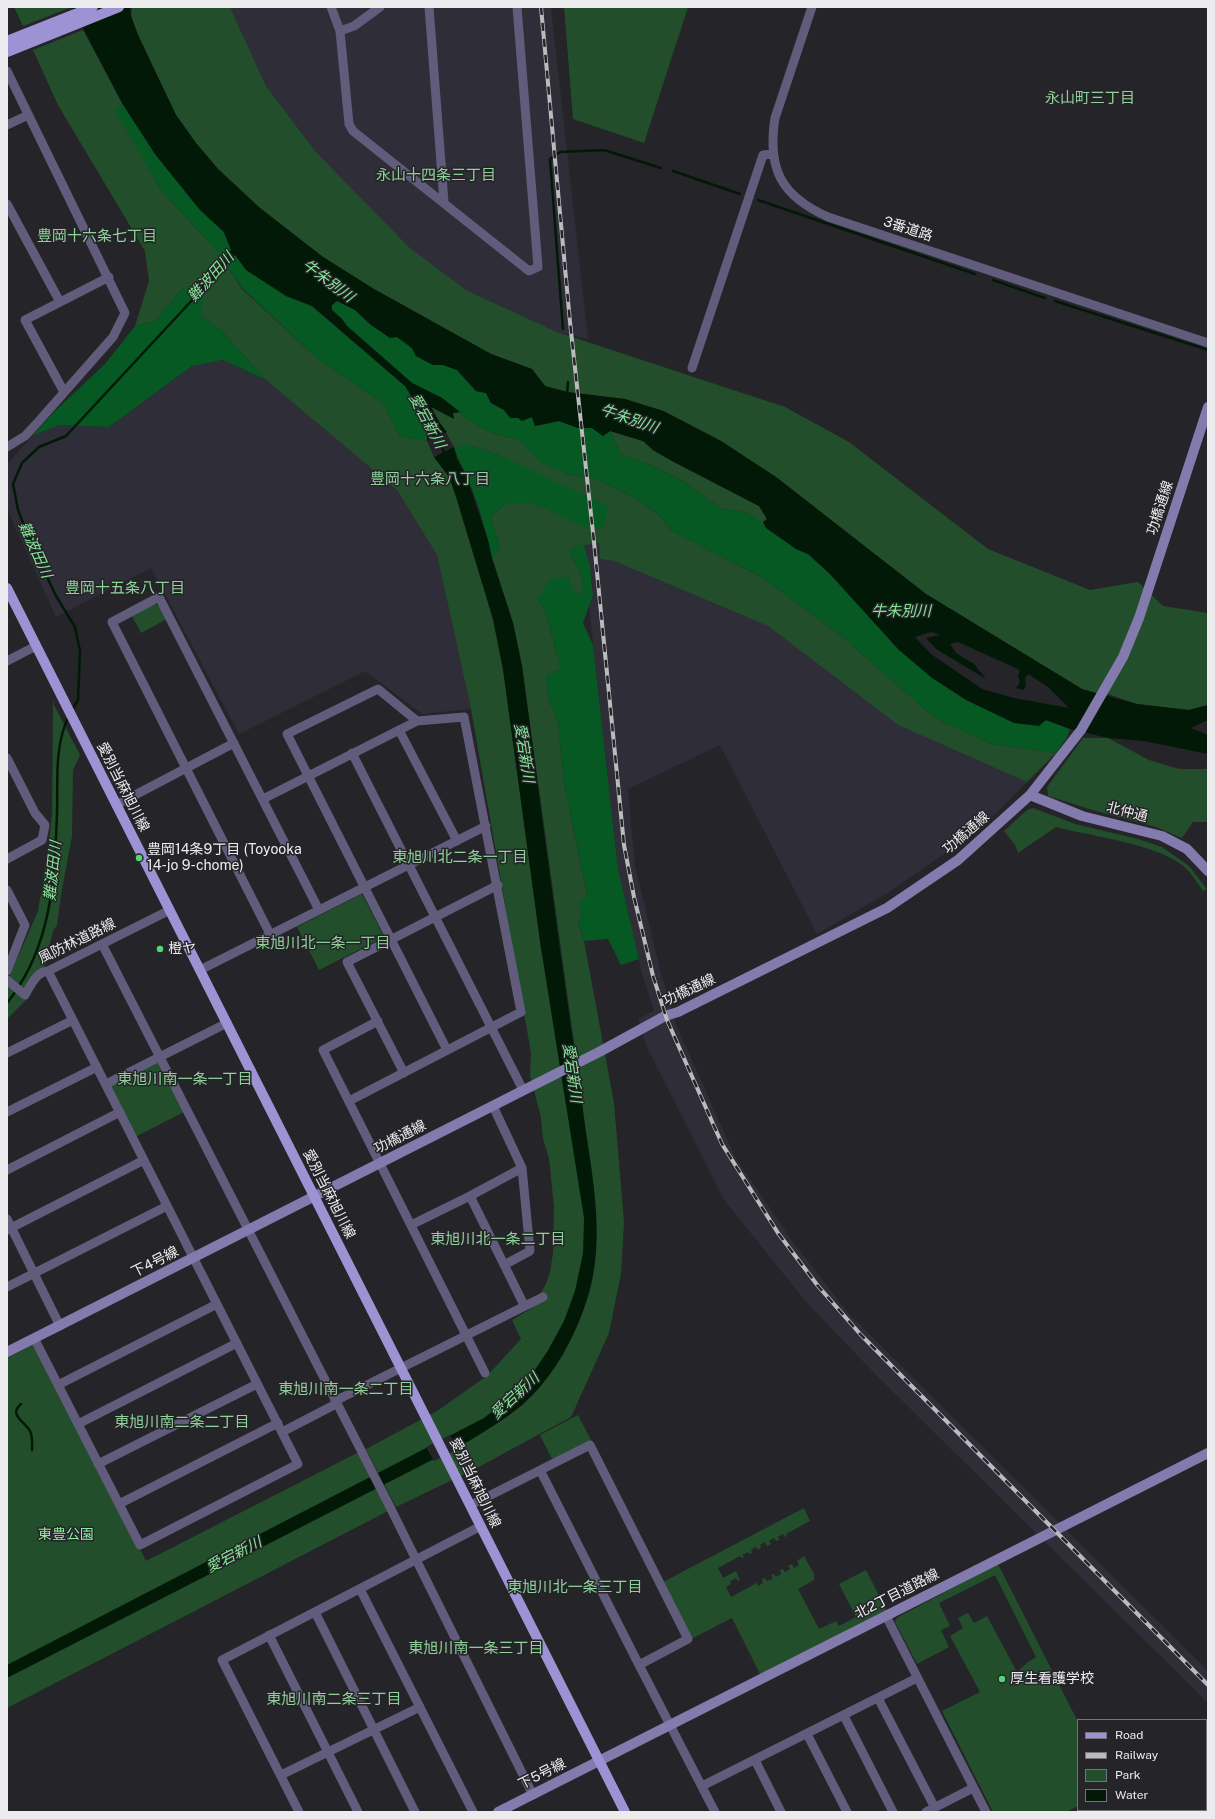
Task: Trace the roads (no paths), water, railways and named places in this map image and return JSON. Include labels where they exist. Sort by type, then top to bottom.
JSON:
[{"type":"main road","points":[[7,52],[37,34],[93,7]]},
{"type":"main road","points":[[7,40],[37,34],[119,7]]},
{"type":"main road","name":"愛別当麻旭川線","points":[[7,588],[625,1812]]},
{"type":"street","points":[[331,7],[340,31],[349,124],[353,131],[529,271],[538,267],[517,7]]},
{"type":"street","points":[[340,31],[354,26],[380,7]]},
{"type":"street","points":[[429,7],[444,202]]},
{"type":"street","name":"3番道路","points":[[812,7],[775,118],[772,154],[778,173],[794,196],[812,210],[828,218],[1208,342]]},
{"type":"street","points":[[7,71],[125,313],[113,336],[25,436],[7,446]]},
{"type":"street","points":[[7,125],[28,114]]},
{"type":"street","points":[[692,368],[763,155],[772,154]]},
{"type":"street","points":[[7,204],[60,302]]},
{"type":"street","points":[[64,392],[25,320],[108,277]]},
{"type":"street","name":"功橋通線","points":[[315,1197],[591,1056],[665,1016],[678,1012],[886,908],[958,860],[1030,796],[1081,730],[1104,692],[1123,657],[1140,618],[1208,407]]},
{"type":"street","points":[[270,934],[112,622],[159,597],[319,910]]},
{"type":"street","points":[[7,661],[36,646]]},
{"type":"street","points":[[417,721],[378,689],[287,734],[447,1050]]},
{"type":"street","points":[[263,799],[417,721],[464,717],[498,885],[521,1012],[350,1101]]},
{"type":"street","points":[[400,730],[457,841]]},
{"type":"street","points":[[116,805],[234,743]]},
{"type":"street","points":[[352,753],[523,1090]]},
{"type":"street","points":[[7,758],[35,813],[44,825],[42,840],[7,859]]},
{"type":"street","name":"北仲通","points":[[1030,796],[1082,816],[1162,836],[1187,849],[1208,871]]},
{"type":"street","points":[[200,970],[486,826]]},
{"type":"street","points":[[404,1072],[347,962],[498,885]]},
{"type":"street","points":[[7,890],[25,926],[7,971]]},
{"type":"street","name":"風防林道路線","points":[[9,981],[25,995],[37,976],[43,972],[48,971],[170,910]]},
{"type":"street","points":[[102,944],[388,1503],[415,1560],[533,1794]]},
{"type":"street","points":[[34,1338],[140,1545],[298,1464],[48,971]]},
{"type":"street","points":[[7,1054],[73,1020]]},
{"type":"street","points":[[378,1021],[323,1050],[485,1372]]},
{"type":"street","points":[[106,1084],[227,1023]]},
{"type":"street","points":[[7,1112],[97,1067]]},
{"type":"street","points":[[493,1106],[522,1168],[530,1251],[504,1265]]},
{"type":"street","points":[[7,1170],[120,1112]]},
{"type":"street","points":[[60,1326],[8,1225],[144,1160]]},
{"type":"street","points":[[411,1224],[470,1196],[522,1168]]},
{"type":"street","points":[[470,1196],[524,1305]]},
{"type":"street","name":"下4号線","points":[[7,1352],[315,1197]]},
{"type":"street","points":[[7,1287],[168,1206]]},
{"type":"street","points":[[119,1504],[336,1403],[400,1368],[466,1336],[524,1305],[543,1297]]},
{"type":"street","points":[[58,1385],[217,1304]]},
{"type":"street","points":[[78,1424],[237,1343]]},
{"type":"street","points":[[98,1464],[258,1384]]},
{"type":"street","points":[[471,1505],[590,1445],[688,1639],[639,1665]]},
{"type":"street","name":"北2丁目道路線","points":[[599,1761],[1208,1452]]},
{"type":"street","points":[[540,1470],[715,1812]]},
{"type":"street","points":[[299,1812],[222,1660],[481,1526]]},
{"type":"street","points":[[360,1589],[473,1812]]},
{"type":"street","points":[[315,1612],[372,1729],[415,1812]]},
{"type":"street","points":[[886,1616],[986,1812]]},
{"type":"street","points":[[269,1635],[358,1812]]},
{"type":"street","points":[[702,1786],[917,1678]]},
{"type":"street","points":[[878,1698],[935,1808]]},
{"type":"street","points":[[281,1775],[420,1706]]},
{"type":"street","points":[[844,1716],[893,1812]]},
{"type":"street","points":[[807,1734],[847,1812]]},
{"type":"street","points":[[755,1760],[781,1812]]},
{"type":"street","name":"下5号線","points":[[498,1812],[599,1761]]},
{"type":"street","points":[[926,1812],[973,1788]]},
{"type":"water","name":"牛朱別川","points":[[72,7],[130,7],[131,16],[138,35],[176,115],[196,143],[218,169],[260,208],[323,257],[374,289],[491,354],[532,369],[545,386],[567,392],[625,399],[663,411],[721,441],[776,477],[926,594],[1082,689],[1137,704],[1189,710],[1208,705],[1208,720],[1191,728],[1208,735],[1208,754],[1144,741],[1108,738],[1070,729],[1046,720],[1039,726],[1014,723],[966,700],[932,678],[899,650],[830,574],[808,554],[796,549],[766,528],[763,522],[767,519],[759,506],[672,461],[653,450],[643,441],[610,431],[603,436],[592,428],[578,428],[559,421],[535,426],[532,417],[522,421],[518,418],[510,418],[504,410],[491,403],[486,393],[476,391],[457,370],[443,365],[433,365],[416,356],[412,348],[397,337],[390,338],[371,325],[355,310],[337,301],[332,305],[332,310],[347,326],[412,383],[442,398],[460,412],[453,413],[454,419],[431,407],[439,422],[447,432],[427,441],[427,433],[419,419],[420,410],[405,386],[312,306],[286,296],[246,270],[235,255],[196,300],[191,296],[231,250],[224,232],[200,210],[155,154],[122,103]],"holes":[[[931,632],[940,635],[926,638],[936,649],[986,679],[974,664],[956,653],[950,644],[958,642],[1020,670],[1018,676],[1020,682],[1016,688],[1023,690],[1026,686],[1025,678],[1028,674],[1048,687],[1069,708],[1014,698],[982,689],[931,654],[915,637]]]},
{"type":"water","points":[[454,447],[457,459],[466,475],[488,540],[492,558],[513,623],[522,666],[592,1172],[596,1213],[597,1233],[594,1273],[584,1308],[563,1354],[544,1382],[521,1406],[489,1429],[469,1441],[7,1678],[7,1665],[484,1418],[508,1399],[528,1380],[547,1352],[564,1321],[575,1291],[583,1253],[584,1218],[541,948],[503,669],[493,619],[455,493],[449,477],[434,457]]},
{"type":"waterway","points":[[563,329],[550,159],[560,152],[604,150],[661,168]]},
{"type":"waterway","points":[[673,171],[740,194]]},
{"type":"waterway","points":[[758,200],[975,274]]},
{"type":"waterway","points":[[993,280],[1045,298]]},
{"type":"waterway","name":"難波田川","points":[[72,710],[78,700],[80,651],[75,627],[56,596],[31,543],[18,510],[13,484],[22,463],[39,447],[66,436],[195,297]]},
{"type":"waterway","points":[[1055,301],[1208,350]]},
{"type":"waterway","points":[[567,395],[568,382]]},
{"type":"waterway","name":"愛宕新川","points":[[436,435],[445,454]]},
{"type":"waterway","name":"難波田川","points":[[19,986],[39,946],[50,903],[55,859],[59,751],[64,727],[69,716]]},
{"type":"waterway","name":"難波田川","points":[[7,1003],[16,991]]},
{"type":"waterway","points":[[21,1404],[17,1408],[16,1412],[30,1431],[32,1438],[32,1450]]},
{"type":"railway","points":[[541,7],[570,322],[594,542],[624,845],[634,897],[653,976],[667,1020],[722,1144],[778,1233],[818,1286],[861,1335],[1208,1685]]},
{"type":"place","name":"豊岡14条9丁目 (Toyooka 14-jo 9-chome)","points":[[139,858]]},
{"type":"place","name":"橙ヤ","points":[[160,949]]},
{"type":"place","name":"厚生看護学校","points":[[1002,1679]]},
{"type":"district","name":"永山町三丁目","points":[[1090,98]]},
{"type":"district","name":"永山十四条三丁目","points":[[436,175]]},
{"type":"district","name":"豊岡十六条七丁目","points":[[97,236]]},
{"type":"district","name":"豊岡十六条八丁目","points":[[430,479]]},
{"type":"district","name":"豊岡十五条八丁目","points":[[125,588]]},
{"type":"district","name":"東旭川北二条一丁目","points":[[460,857]]},
{"type":"district","name":"東旭川北一条一丁目","points":[[323,943]]},
{"type":"district","name":"東旭川南一条一丁目","points":[[185,1079]]},
{"type":"district","name":"東旭川北一条二丁目","points":[[498,1239]]},
{"type":"district","name":"東旭川南一条二丁目","points":[[346,1389]]},
{"type":"district","name":"東旭川南二条二丁目","points":[[182,1422]]},
{"type":"district","name":"東旭川北一条三丁目","points":[[575,1587]]},
{"type":"district","name":"東旭川南一条三丁目","points":[[476,1648]]},
{"type":"district","name":"東旭川南二条三丁目","points":[[334,1699]]},
{"type":"park label","name":"東豊公園","points":[[66,1535]]}]
